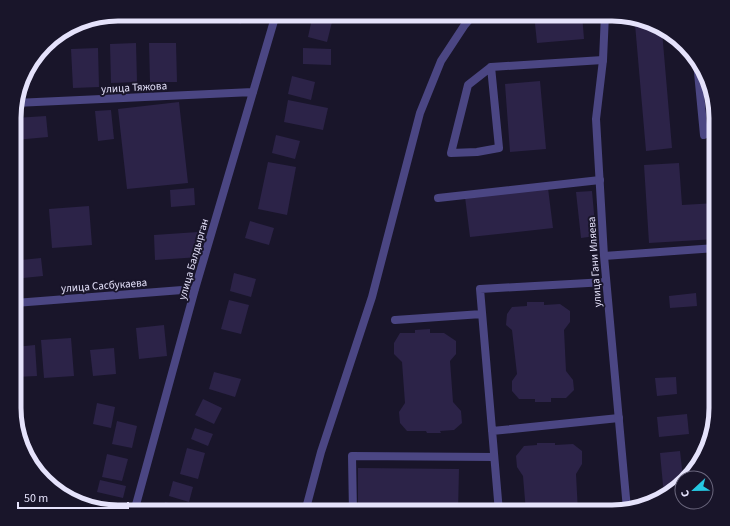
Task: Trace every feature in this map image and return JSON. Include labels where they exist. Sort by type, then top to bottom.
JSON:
[{"type":"street","name":"улица Балдырган","points":[[136,505],[195,289],[274,21]]},
{"type":"street","points":[[307,505],[321,452],[372,297],[420,113],[441,61],[468,21]]},
{"type":"street","name":"улица Гани Иляева","points":[[605,21],[603,60],[596,119],[606,282],[627,504]]},
{"type":"street","points":[[491,67],[499,148],[477,152],[451,154],[468,85],[491,67],[603,60]]},
{"type":"street","points":[[698,73],[704,135]]},
{"type":"street","name":"улица Тяжова","points":[[22,103],[253,92]]},
{"type":"street","points":[[438,198],[600,180]]},
{"type":"street","points":[[604,256],[709,248]]},
{"type":"street","points":[[498,505],[480,289],[606,282]]},
{"type":"street","name":"улица Сасбукаева","points":[[21,303],[195,289]]},
{"type":"street","points":[[394,320],[482,314]]},
{"type":"street","points":[[492,431],[619,418]]},
{"type":"street","points":[[353,505],[352,456],[494,456]]},
{"type":"building","points":[[232,21],[242,21],[241,24]]},
{"type":"building","points":[[311,21],[332,21],[327,42],[308,37]]},
{"type":"building","points":[[535,21],[583,21],[584,39],[537,43]]},
{"type":"building","points":[[635,24],[649,28],[662,35],[672,148],[646,151]]},
{"type":"building","points":[[136,43],[137,82],[111,83],[110,44]]},
{"type":"building","points":[[149,43],[176,43],[177,82],[150,82]]},
{"type":"building","points":[[98,48],[99,87],[73,88],[71,49]]},
{"type":"building","points":[[303,48],[331,49],[331,65],[303,64]]},
{"type":"building","points":[[292,76],[315,82],[311,100],[288,94]]},
{"type":"building","points":[[540,81],[546,149],[510,152],[505,84]]},
{"type":"building","points":[[288,100],[328,108],[323,130],[284,122]]},
{"type":"building","points":[[179,102],[188,183],[127,189],[118,109]]},
{"type":"building","points":[[111,110],[114,139],[98,141],[95,111]]},
{"type":"building","points":[[46,116],[48,137],[21,139],[21,118]]},
{"type":"building","points":[[276,135],[300,141],[295,159],[272,153]]},
{"type":"building","points":[[268,162],[296,167],[287,215],[258,209]]},
{"type":"building","points":[[679,163],[682,205],[709,203],[709,239],[649,243],[644,165]]},
{"type":"building","points":[[194,188],[195,205],[171,207],[170,190]]},
{"type":"building","points":[[548,188],[553,228],[470,237],[465,197]]},
{"type":"building","points":[[592,191],[596,236],[581,238],[576,192]]},
{"type":"building","points":[[89,206],[92,245],[52,248],[49,209]]},
{"type":"building","points":[[250,221],[274,228],[269,245],[245,238]]},
{"type":"building","points":[[198,232],[200,257],[155,260],[154,235]]},
{"type":"building","points":[[41,258],[43,276],[23,278],[21,260]]},
{"type":"building","points":[[234,273],[256,279],[251,297],[230,291]]},
{"type":"building","points":[[696,293],[697,306],[670,308],[669,296]]},
{"type":"building","points":[[229,300],[249,305],[241,334],[221,329]]},
{"type":"building","points":[[527,302],[544,302],[544,305],[560,304],[570,311],[570,322],[564,330],[566,371],[573,380],[574,390],[566,398],[551,398],[551,402],[535,402],[535,399],[519,399],[512,391],[512,381],[517,374],[512,330],[506,325],[507,314],[512,307],[527,306]]},
{"type":"building","points":[[164,325],[167,356],[139,359],[136,328]]},
{"type":"building","points":[[430,329],[430,333],[444,333],[456,341],[456,354],[450,361],[453,402],[461,411],[462,423],[454,430],[440,431],[441,433],[407,431],[400,423],[399,412],[405,403],[402,362],[394,354],[394,343],[400,333],[415,333],[415,330]]},
{"type":"building","points":[[71,338],[74,376],[44,378],[41,340]]},
{"type":"building","points":[[35,345],[37,376],[21,377],[21,346]]},
{"type":"building","points":[[114,348],[116,374],[93,376],[90,350]]},
{"type":"building","points":[[214,372],[241,379],[235,397],[209,389]]},
{"type":"building","points":[[676,377],[677,394],[657,396],[655,378]]},
{"type":"building","points":[[203,399],[222,408],[214,424],[195,415]]},
{"type":"building","points":[[97,403],[115,407],[111,428],[93,424]]},
{"type":"building","points":[[687,414],[689,434],[659,437],[657,417]]},
{"type":"building","points":[[117,421],[137,426],[132,448],[112,444]]},
{"type":"building","points":[[195,428],[213,434],[208,446],[191,439]]},
{"type":"building","points":[[537,443],[555,443],[555,445],[573,444],[582,451],[582,464],[576,474],[578,505],[525,505],[523,476],[517,467],[516,456],[524,446],[537,445]]},
{"type":"building","points":[[187,448],[205,453],[198,479],[180,474]]},
{"type":"building","points":[[680,451],[682,470],[674,470],[674,483],[663,490],[660,453]]},
{"type":"building","points":[[107,454],[128,459],[122,481],[102,477]]},
{"type":"building","points":[[358,468],[459,469],[458,505],[358,505]]},
{"type":"building","points":[[100,480],[126,486],[123,498],[97,492]]},
{"type":"building","points":[[173,481],[193,487],[189,502],[169,496]]},
{"type":"building","points":[[165,502],[176,505],[164,505]]}]
